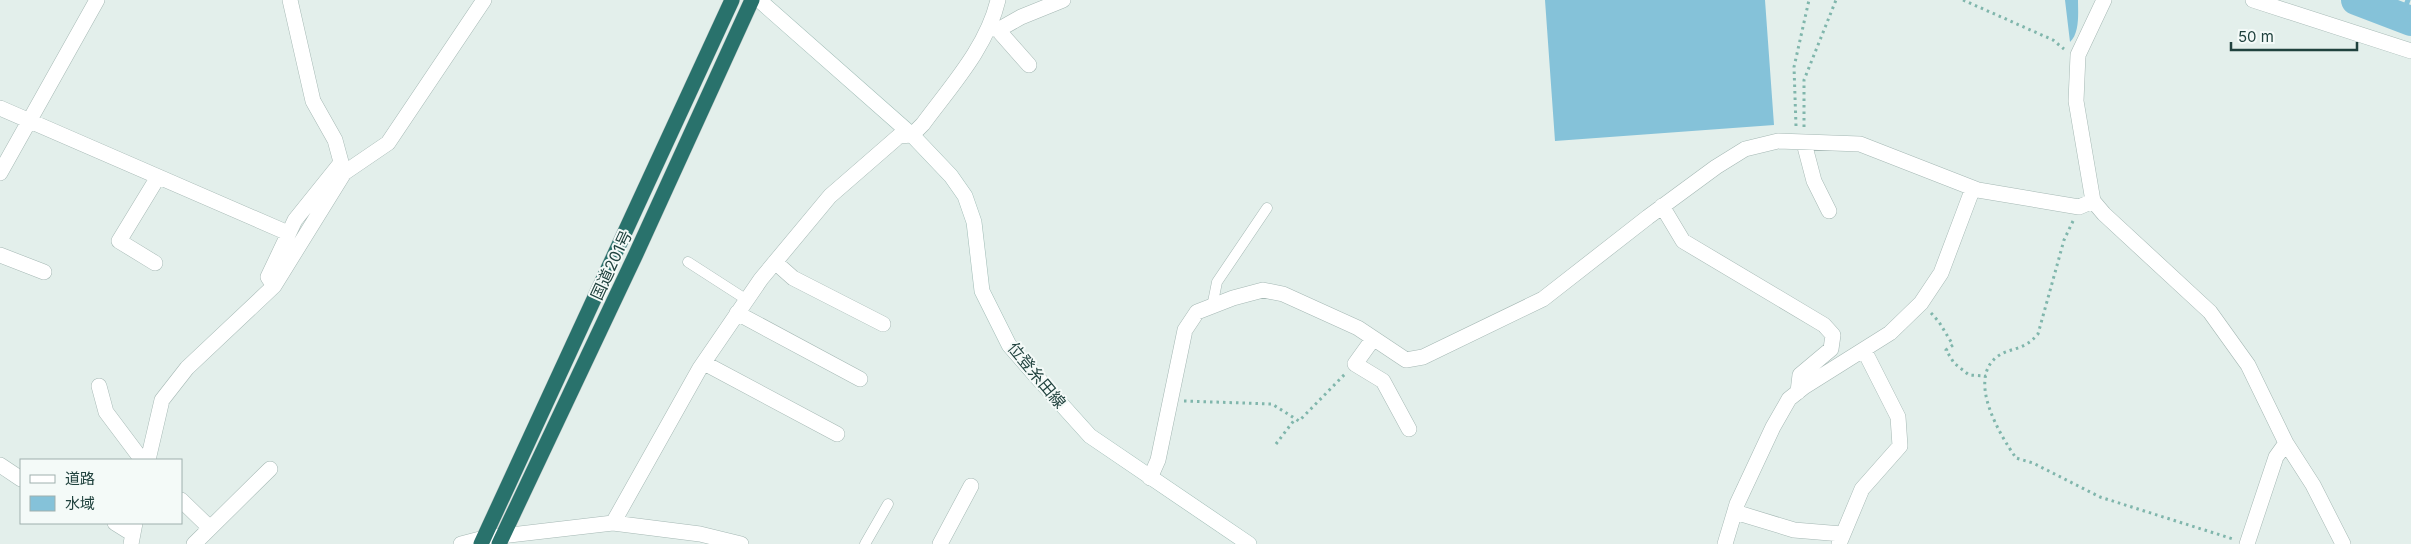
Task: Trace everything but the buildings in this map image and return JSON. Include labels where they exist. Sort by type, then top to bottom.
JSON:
[{"type":"highway","name":"国道201号","points":[[483,541],[732,0]]},
{"type":"highway","name":"国道201号","points":[[500,540],[752,0]]},
{"type":"street","points":[[0,173],[97,0]]},
{"type":"street","points":[[148,459],[162,400],[187,368],[274,286],[342,169],[335,140],[313,101],[290,0]]},
{"type":"street","points":[[274,286],[268,277],[295,220],[342,169],[388,144],[484,0]]},
{"type":"street","name":"位登糸田線","points":[[759,0],[912,135],[951,176],[965,196],[974,222],[982,291],[1009,345],[1090,436],[1249,544]]},
{"type":"street","points":[[998,0],[993,21],[994,29],[1029,65]]},
{"type":"street","points":[[613,523],[704,363],[775,262],[830,196],[899,136],[912,135],[923,124],[994,29],[1063,0]]},
{"type":"street","points":[[2104,0],[2078,55],[2076,101],[2094,201],[2104,214],[2210,312],[2248,365],[2286,443],[2313,486],[2343,544]]},
{"type":"street","points":[[2253,0],[2411,51]]},
{"type":"street","points":[[0,108],[288,233]]},
{"type":"street","points":[[1150,478],[1158,460],[1185,330],[1198,312],[1263,290],[1283,294],[1358,328],[1406,360],[1423,357],[1543,299],[1662,206],[1745,149],[1778,141],[1860,144],[1973,188],[2079,207],[2094,201]]},
{"type":"street","points":[[1801,142],[1814,181],[1829,211]]},
{"type":"street","points":[[155,263],[119,241],[158,177]]},
{"type":"street","points":[[1725,544],[1735,512],[1773,427],[1789,399],[1890,333],[1921,303],[1941,273],[1973,188]]},
{"type":"street","points":[[1662,206],[1683,241],[1824,325],[1833,335],[1832,349],[1800,375],[1798,392]]},
{"type":"street","points":[[0,255],[44,272]]},
{"type":"street","points":[[775,262],[793,278],[883,324]]},
{"type":"street","points":[[738,313],[860,378]]},
{"type":"street","points":[[1373,339],[1355,364],[1383,381],[1409,429]]},
{"type":"street","points":[[1735,512],[1794,530],[1840,539],[1862,489],[1900,446],[1895,411],[1864,350]]},
{"type":"street","points":[[704,363],[837,434]]},
{"type":"street","points":[[99,386],[106,412],[141,459]]},
{"type":"street","points":[[2247,544],[2276,457],[2286,443]]},
{"type":"street","points":[[0,465],[20,478]]},
{"type":"street","points":[[194,544],[270,469]]},
{"type":"street","points":[[940,544],[971,486]]},
{"type":"street","points":[[182,501],[210,528]]},
{"type":"street","points":[[461,544],[613,523],[700,534],[741,544]]},
{"type":"street","points":[[117,524],[132,533]]},
{"type":"lane","points":[[1212,307],[1218,282],[1267,208]]},
{"type":"lane","points":[[688,262],[747,300]]},
{"type":"lane","points":[[866,544],[888,504]]},
{"type":"path","points":[[1801,142],[1794,66],[1809,0]]},
{"type":"path","points":[[1801,142],[1804,80],[1836,0]]},
{"type":"path","points":[[1963,0],[2053,40],[2064,49],[2078,55]]},
{"type":"path","points":[[2079,207],[2064,240],[2038,334],[2032,341],[1998,356],[1983,383],[1991,413],[2016,458],[2033,463],[2100,497],[2247,544]]},
{"type":"path","points":[[1921,303],[1939,322],[1953,344],[1946,350],[1954,363],[1969,375],[1986,376]]},
{"type":"path","points":[[1171,400],[1214,404],[1272,404],[1299,421],[1355,364]]},
{"type":"path","points":[[1276,444],[1295,419]]},
{"type":"water","points":[[1545,0],[1765,0],[1774,125],[1555,141]]},
{"type":"water","points":[[2065,0],[2078,0],[2077,28],[2070,42]]},
{"type":"waterway","points":[[2356,0],[2411,21]]},
{"type":"waterway","points":[[2401,18],[2408,0]]}]
